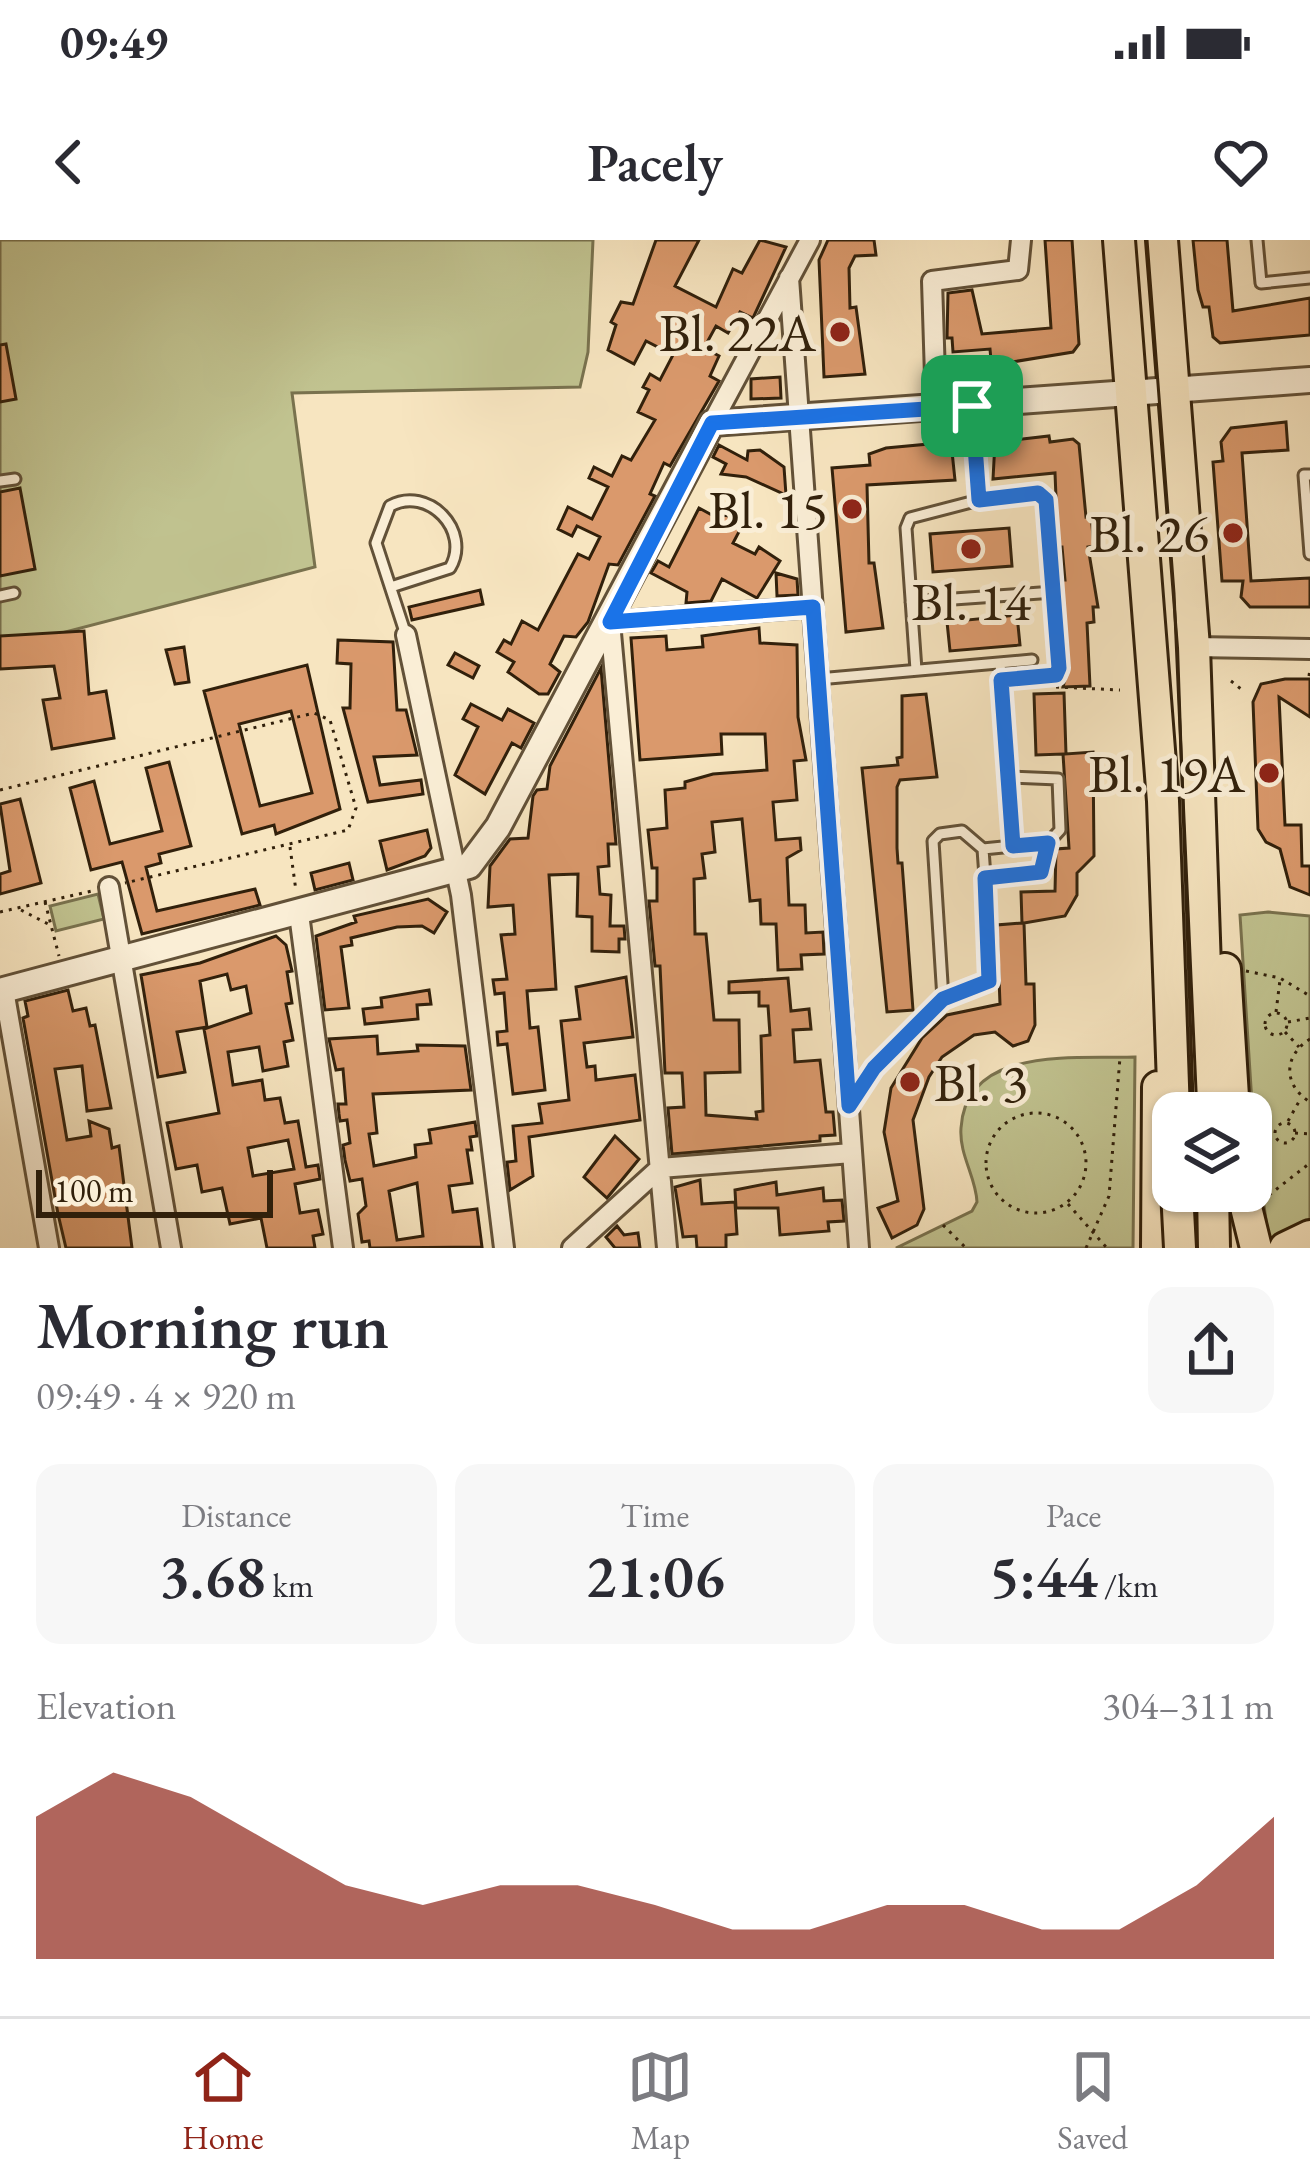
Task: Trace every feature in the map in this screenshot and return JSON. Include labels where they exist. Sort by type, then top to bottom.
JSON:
[{"type":"main road","points":[[1119,240],[1163,801],[1173,1092]]},
{"type":"main road","points":[[1162,240],[1194,647],[1209,1092]]},
{"type":"main road","points":[[1194,647],[1208,687],[1233,1092]]},
{"type":"main road","points":[[1150,656],[1141,713],[1162,1092]]},
{"type":"main road","points":[[1157,1248],[1164,1212]]},
{"type":"main road","points":[[1172,1212],[1180,1248]]},
{"type":"main road","points":[[1214,1248],[1230,1212]]},
{"type":"main road","points":[[1242,1212],[1256,1248]]},
{"type":"main road","points":[[1285,1248],[1310,1236]]},
{"type":"street","points":[[50,1248],[2,991],[458,872],[488,846],[810,240]]},
{"type":"street","points":[[936,408],[932,281],[1018,270],[1021,240]]},
{"type":"street","points":[[789,278],[859,1248]]},
{"type":"street","points":[[712,423],[1310,380]]},
{"type":"street","points":[[610,622],[813,607]]},
{"type":"street","points":[[610,622],[667,1248]]},
{"type":"street","points":[[406,635],[458,872],[504,1248]]},
{"type":"street","points":[[1194,647],[1310,650]]},
{"type":"street","points":[[109,887],[171,1248]]},
{"type":"street","points":[[299,914],[344,1248]]},
{"type":"street","points":[[572,1248],[660,1168],[852,1153]]},
{"type":"lane","points":[[1257,240],[1261,283],[1310,278]]},
{"type":"lane","points":[[972,406],[979,500]]},
{"type":"lane","points":[[1310,475],[1304,475],[1310,554]]},
{"type":"lane","points":[[0,482],[14,478]]},
{"type":"lane","points":[[916,670],[906,528],[910,518],[979,500],[1044,494],[1059,668],[1046,676],[1001,680]]},
{"type":"lane","points":[[394,586],[450,568],[455,559],[453,529],[429,503],[403,499],[383,515],[376,543],[394,586],[406,635]]},
{"type":"lane","points":[[910,602],[1054,592]]},
{"type":"lane","points":[[0,596],[14,593]]},
{"type":"lane","points":[[818,679],[1032,660]]},
{"type":"lane","points":[[1000,663],[1013,846]]},
{"type":"lane","points":[[985,878],[1041,872],[1048,843],[1060,830],[1058,779],[1009,777]]},
{"type":"lane","points":[[849,1106],[874,1068],[943,999],[984,985],[992,975],[983,849],[962,831],[940,834],[933,842],[943,999]]},
{"type":"lane","points":[[983,849],[1048,843]]},
{"type":"path","points":[[1309,676],[1310,668]]},
{"type":"path","points":[[1046,676],[1068,692],[1120,690]]},
{"type":"path","points":[[1231,681],[1241,689]]},
{"type":"path","points":[[0,790],[323,714],[338,731],[355,820],[343,833],[0,912]]},
{"type":"path","points":[[290,845],[299,914]]},
{"type":"path","points":[[45,902],[64,975]]},
{"type":"path","points":[[17,908],[51,926]]},
{"type":"path","points":[[1238,970],[1280,978],[1309,996],[1310,1006]]},
{"type":"path","points":[[1276,1013],[1280,978]]},
{"type":"path","points":[[1276,1013],[1287,1022],[1310,1018]]},
{"type":"path","points":[[1276,1013],[1267,1017],[1266,1030],[1275,1035],[1284,1031],[1287,1022]]},
{"type":"path","points":[[1284,1031],[1298,1047]]},
{"type":"path","points":[[1310,1040],[1298,1047],[1289,1072],[1302,1097],[1310,1102]]},
{"type":"path","points":[[1086,1248],[1096,1234],[1114,1158],[1120,1058]]},
{"type":"path","points":[[1295,1133],[1287,1142],[1276,1137],[1278,1125],[1287,1123],[1302,1097]]},
{"type":"path","points":[[1044,1113],[1073,1128],[1082,1142],[1085,1175],[1067,1203],[1036,1213],[1020,1210],[995,1191],[986,1160],[999,1130],[1011,1119],[1044,1113]]},
{"type":"path","points":[[1287,1123],[1295,1133],[1310,1134]]},
{"type":"path","points":[[1272,1181],[1310,1163]]},
{"type":"path","points":[[1067,1203],[1107,1248]]},
{"type":"path","points":[[944,1225],[966,1248]]},
{"type":"green space","points":[[0,240],[593,240],[588,352],[580,387],[292,393],[315,567],[0,649]]},
{"type":"green space","points":[[98,894],[104,919],[56,931],[50,906]]},
{"type":"green space","points":[[1240,915],[1310,916],[1310,1225],[1270,1248],[1265,1212],[1272,1212],[1272,1092],[1251,1092]]},
{"type":"green space","points":[[1135,1057],[1133,1248],[896,1248],[972,1211],[977,1202],[961,1128],[967,1101],[982,1082],[1028,1062]]},
{"type":"building","points":[[656,240],[699,240],[675,286],[716,307],[733,269],[742,273],[760,240],[786,247],[753,318],[740,312],[728,333],[716,326],[704,348],[719,356],[710,376],[719,381],[670,466],[664,463],[650,494],[655,496],[618,565],[609,564],[588,622],[576,637],[564,636],[550,664],[560,672],[548,694],[539,694],[508,672],[514,662],[497,652],[504,640],[511,644],[522,621],[538,630],[578,554],[589,559],[600,537],[577,526],[572,536],[558,529],[568,507],[592,519],[608,487],[589,478],[594,467],[612,476],[622,456],[631,460],[655,420],[638,412],[649,390],[643,387],[650,374],[660,380],[673,355],[646,341],[634,364],[608,350],[616,325],[611,322],[621,302],[633,304]]},
{"type":"building","points":[[828,240],[874,240],[876,255],[855,256],[849,268],[850,308],[856,307],[865,374],[824,377],[819,260]]},
{"type":"building","points":[[1045,240],[1072,240],[1079,344],[1073,352],[1000,364],[991,360],[990,349],[953,352],[952,338],[947,338],[948,293],[972,290],[982,334],[1051,328]]},
{"type":"building","points":[[1193,240],[1227,240],[1233,311],[1310,298],[1310,335],[1220,343],[1213,337],[1209,307],[1203,307],[1198,290]]},
{"type":"building","points":[[6,344],[16,399],[0,402],[0,345]]},
{"type":"building","points":[[780,377],[781,398],[751,399],[751,379]]},
{"type":"building","name":"Bl. 26","points":[[1286,422],[1288,450],[1242,453],[1251,581],[1310,578],[1310,607],[1250,607],[1241,597],[1243,581],[1222,581],[1213,462],[1223,461],[1221,442],[1231,428]]},
{"type":"building","points":[[1049,436],[1050,442],[1073,439],[1079,444],[1086,517],[1091,516],[1094,546],[1088,547],[1098,607],[1093,607],[1094,622],[1087,623],[1090,686],[1063,687],[1068,667],[1061,580],[1065,580],[1062,547],[1058,547],[1055,473],[993,479],[995,442]]},
{"type":"building","name":"Bl. 15","points":[[951,442],[955,480],[867,485],[869,563],[874,563],[883,628],[846,632],[832,468],[870,465],[869,454],[886,448]]},
{"type":"building","points":[[719,445],[747,460],[748,451],[760,450],[784,467],[786,495],[746,477],[721,474],[726,464],[713,457]]},
{"type":"building","points":[[20,488],[35,569],[0,576],[0,492]]},
{"type":"building","points":[[699,508],[721,520],[724,514],[735,520],[741,528],[733,543],[755,554],[759,547],[780,561],[757,598],[722,579],[711,601],[686,603],[687,592],[651,573],[658,561],[669,567]]},
{"type":"building","name":"Bl. 14","points":[[1009,528],[1012,566],[933,572],[930,534]]},
{"type":"building","points":[[776,573],[797,579],[798,595],[777,596]]},
{"type":"building","points":[[480,590],[483,604],[412,620],[409,607]]},
{"type":"building","points":[[1017,615],[1020,645],[950,651],[947,622]]},
{"type":"building","points":[[759,628],[760,643],[797,645],[798,717],[806,760],[794,761],[797,800],[773,802],[776,840],[800,838],[801,850],[787,858],[789,905],[805,905],[806,933],[823,932],[824,954],[801,955],[802,969],[778,970],[776,924],[761,924],[760,900],[750,901],[742,819],[712,822],[715,852],[702,854],[705,878],[694,879],[695,934],[706,934],[714,1020],[739,1020],[740,1072],[705,1073],[706,1115],[757,1119],[756,1112],[763,1111],[761,1036],[770,1035],[768,1006],[759,1006],[759,992],[729,993],[729,982],[788,978],[791,1011],[809,1009],[811,1029],[793,1030],[795,1062],[820,1060],[826,1112],[833,1112],[835,1135],[820,1136],[820,1141],[672,1154],[668,1108],[684,1107],[682,1073],[665,1073],[660,966],[655,966],[649,901],[657,901],[657,868],[652,868],[648,830],[667,828],[665,790],[685,788],[685,782],[713,774],[767,770],[765,734],[721,734],[722,754],[640,760],[631,638],[666,636],[667,650],[703,647],[702,636]]},
{"type":"building","points":[[84,631],[89,694],[106,691],[114,738],[52,749],[43,700],[60,698],[54,666],[0,669],[0,636]]},
{"type":"building","points":[[338,640],[393,642],[397,710],[406,710],[417,755],[374,757],[380,785],[421,780],[423,794],[368,802],[343,708],[350,708],[351,664],[337,663]]},
{"type":"building","points":[[184,647],[189,682],[175,684],[166,650]]},
{"type":"building","points":[[455,653],[479,666],[473,678],[448,665]]},
{"type":"building","points":[[307,665],[340,809],[276,834],[274,825],[242,834],[204,691]],"holes":[[[291,711],[312,793],[260,806],[239,724]]]},
{"type":"building","points":[[601,668],[616,844],[608,844],[609,866],[598,867],[600,894],[611,895],[610,926],[624,926],[625,939],[619,939],[619,952],[592,951],[592,917],[577,916],[578,874],[549,875],[556,989],[527,991],[530,1028],[538,1027],[545,1090],[513,1094],[507,1044],[498,1045],[497,1032],[507,1031],[504,993],[495,994],[493,980],[507,979],[501,935],[515,934],[513,905],[488,907],[490,866],[510,839],[528,838],[533,796],[547,789],[550,766]]},
{"type":"building","name":"Bl. 19A","points":[[1310,679],[1310,717],[1279,697],[1285,825],[1301,825],[1302,866],[1310,866],[1310,895],[1290,887],[1280,849],[1266,842],[1258,829],[1253,702],[1261,684]]},
{"type":"building","points":[[1064,693],[1066,754],[1093,752],[1094,856],[1077,873],[1077,895],[1065,916],[1024,923],[1026,984],[1034,984],[1035,1025],[1028,1041],[1013,1046],[995,1032],[974,1035],[942,1057],[929,1077],[913,1120],[924,1209],[917,1225],[892,1238],[878,1208],[898,1201],[884,1132],[891,1088],[922,1038],[947,1015],[1000,1004],[997,925],[1022,923],[1021,892],[1055,891],[1056,849],[1069,848],[1063,754],[1036,755],[1034,694]]},
{"type":"building","points":[[926,694],[937,777],[900,780],[897,787],[898,863],[902,863],[913,1010],[887,1012],[862,768],[898,765],[902,696]]},
{"type":"building","points":[[471,704],[502,720],[508,709],[534,723],[521,748],[512,743],[485,794],[455,775],[478,727],[463,719]]},
{"type":"building","points":[[169,762],[191,846],[159,854],[161,863],[146,867],[157,911],[255,889],[260,905],[142,934],[122,862],[91,870],[70,788],[94,781],[110,844],[162,831],[146,768]]},
{"type":"building","points":[[20,799],[41,883],[0,894],[0,874],[10,871],[0,804]]},
{"type":"building","points":[[427,830],[431,848],[425,856],[387,870],[380,841]]},
{"type":"building","points":[[349,863],[353,880],[315,890],[311,873]]},
{"type":"building","points":[[428,899],[447,912],[434,933],[422,926],[397,927],[351,938],[352,945],[341,947],[349,1008],[325,1010],[316,936],[356,922],[354,916]]},
{"type":"building","points":[[276,936],[286,945],[292,971],[287,972],[292,1003],[286,1004],[293,1040],[284,1042],[288,1066],[263,1071],[259,1047],[228,1052],[233,1085],[262,1080],[265,1100],[280,1098],[285,1123],[298,1121],[306,1167],[318,1165],[320,1179],[295,1184],[300,1213],[318,1210],[323,1234],[313,1236],[315,1248],[267,1248],[261,1218],[230,1224],[222,1188],[202,1192],[197,1165],[176,1169],[167,1123],[219,1113],[204,1029],[251,1013],[246,986],[231,990],[227,974],[200,981],[207,1027],[177,1032],[185,1072],[158,1077],[141,975],[200,963]],"holes":[[[288,1140],[294,1169],[253,1176],[248,1148]]]},
{"type":"building","points":[[626,977],[633,1037],[584,1043],[587,1067],[595,1066],[596,1080],[635,1075],[640,1120],[529,1137],[533,1176],[510,1190],[507,1162],[516,1161],[513,1126],[542,1123],[539,1104],[569,1100],[561,1021],[580,1019],[576,987]]},
{"type":"building","points":[[68,990],[73,1011],[86,1008],[90,1026],[95,1025],[111,1108],[87,1111],[82,1066],[55,1069],[67,1140],[91,1136],[89,1121],[109,1129],[112,1148],[119,1146],[132,1248],[66,1248],[23,1018],[28,1016],[25,1001]]},
{"type":"building","points":[[429,990],[431,1004],[417,1005],[418,1019],[365,1024],[363,1009],[382,1007],[381,998]]},
{"type":"building","points":[[377,1036],[378,1054],[418,1051],[417,1045],[465,1046],[471,1090],[373,1094],[377,1133],[369,1134],[374,1166],[416,1157],[415,1145],[431,1143],[429,1130],[475,1122],[477,1136],[470,1137],[472,1150],[467,1150],[472,1183],[449,1186],[453,1212],[477,1209],[482,1247],[370,1248],[369,1241],[362,1242],[358,1214],[366,1206],[362,1179],[350,1181],[345,1160],[343,1145],[350,1143],[347,1120],[340,1121],[338,1104],[346,1104],[343,1069],[336,1070],[329,1039]],"holes":[[[417,1183],[423,1236],[397,1240],[389,1191]]]},
{"type":"building","points":[[615,1136],[639,1159],[607,1198],[584,1177]]},
{"type":"building","points":[[700,1180],[702,1204],[735,1202],[737,1234],[726,1235],[726,1248],[697,1248],[696,1236],[683,1237],[675,1187]]},
{"type":"building","points":[[776,1182],[777,1195],[823,1188],[824,1201],[842,1200],[844,1221],[828,1222],[829,1231],[780,1235],[778,1208],[736,1208],[735,1190]]},
{"type":"building","points":[[617,1226],[624,1235],[638,1233],[640,1248],[615,1248],[606,1237]]},
{"type":"tram line","points":[[1147,240],[1174,593],[1196,1092]]},
{"type":"tram line","points":[[1192,1212],[1195,1248]]},
{"type":"place","name":"Bl. 22A","points":[[840,332]]},
{"type":"place","name":"Bl. 15","points":[[852,509]]},
{"type":"place","name":"Bl. 26","points":[[1233,533]]},
{"type":"place","name":"Bl. 14","points":[[971,549]]},
{"type":"place","name":"Bl. 19A","points":[[1269,773]]},
{"type":"place","name":"Bl. 3","points":[[910,1082]]},
{"type":"route","points":[[972,406],[979,500],[1038,493],[1046,500],[1059,668],[1056,675],[1001,680],[1013,846],[1048,843],[1041,872],[985,878],[989,981],[943,999],[874,1068],[849,1106],[813,607],[610,622],[712,423],[972,406]]}]
